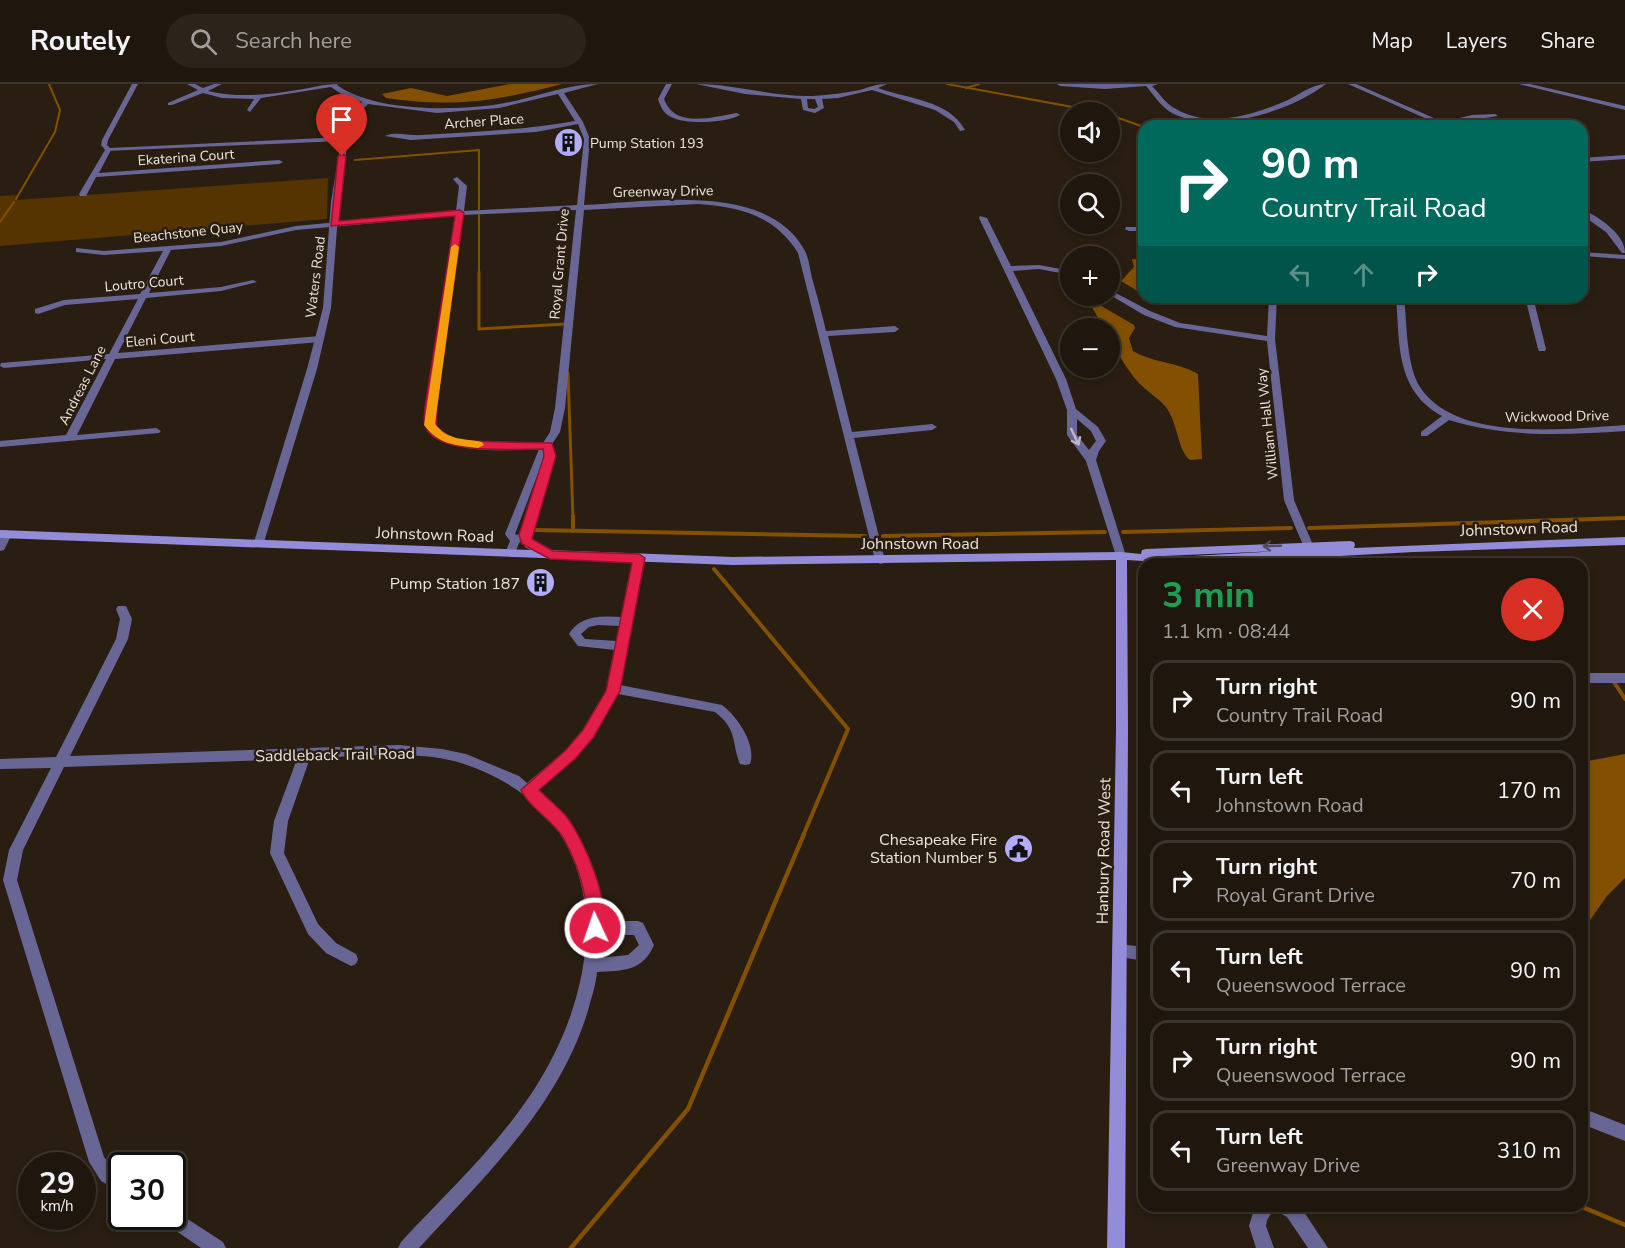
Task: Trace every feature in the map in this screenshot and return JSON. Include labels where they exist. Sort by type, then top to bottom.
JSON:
[{"type":"main road","name":"Johnstown Road","points":[[4,534],[639,558],[880,560],[1121,556],[1143,558]]},
{"type":"main road","points":[[520,538],[550,555]]},
{"type":"main road","name":"Johnstown Road","points":[[1230,558],[1414,548],[1625,541]]},
{"type":"main road","name":"Johnstown Road","points":[[1121,556],[1167,550],[1308,545],[1414,548]]},
{"type":"main road","name":"Hanbury Road West","points":[[1116,1248],[1122,730],[1121,556]]},
{"type":"street","points":[[108,150],[104,145],[105,140],[135,84]]},
{"type":"street","points":[[190,84],[203,90],[230,95],[260,96],[299,92],[333,84],[346,95],[366,102],[419,110],[462,111],[499,106],[595,84]]},
{"type":"street","points":[[170,104],[219,84]]},
{"type":"street","points":[[669,84],[661,99],[663,110],[670,117],[684,119],[737,115]]},
{"type":"street","points":[[699,84],[764,96],[804,98],[873,88],[884,84]]},
{"type":"street","points":[[1060,84],[1105,87],[1156,84]]},
{"type":"street","points":[[1148,85],[1175,112],[1195,118],[1218,120],[1278,107],[1323,84]]},
{"type":"street","points":[[1351,84],[1434,120]]},
{"type":"street","points":[[1522,84],[1625,108]]},
{"type":"street","points":[[873,88],[893,97],[944,110],[960,121],[962,130]]},
{"type":"street","name":"Royal Grant Drive","points":[[510,553],[520,538],[550,456],[548,446],[555,432],[560,408],[587,139],[580,122],[559,91]]},
{"type":"street","points":[[250,110],[260,96]]},
{"type":"street","points":[[804,98],[805,109],[815,111],[821,108],[818,97]]},
{"type":"street","name":"Waters Road","points":[[259,542],[320,339],[327,302],[345,139],[352,113],[366,102]]},
{"type":"street","points":[[1460,120],[1495,116]]},
{"type":"street","name":"Archer Place","points":[[388,136],[411,138],[536,129],[580,122]]},
{"type":"street","points":[[108,150],[345,139]]},
{"type":"street","points":[[83,194],[108,150]]},
{"type":"street","points":[[1588,160],[1625,157]]},
{"type":"street","name":"Ekaterina Court","points":[[94,175],[279,162]]},
{"type":"street","points":[[457,179],[463,186],[430,425],[438,435],[462,444],[548,446]]},
{"type":"street","name":"Greenway Drive","points":[[334,224],[460,213],[706,202],[743,208],[764,215],[783,228],[798,245],[806,265],[880,560]]},
{"type":"street","points":[[1588,215],[1609,230],[1625,251]]},
{"type":"street","name":"Hanbury Road West","points":[[983,218],[1057,369],[1072,410],[1072,435],[1091,460],[1121,556]]},
{"type":"street","name":"Beachstone Quay","points":[[80,250],[105,253],[229,243],[296,228],[334,224]]},
{"type":"street","points":[[1130,229],[1138,229]]},
{"type":"street","name":"Andreas Lane","points":[[70,438],[168,248]]},
{"type":"street","points":[[1588,254],[1625,257]]},
{"type":"street","points":[[1009,269],[1039,267],[1060,271]]},
{"type":"street","name":"Loutro Court","points":[[38,311],[64,303],[221,289],[253,282]]},
{"type":"street","points":[[1120,298],[1147,313],[1178,325],[1271,339]]},
{"type":"street","name":"William Hall Way","points":[[1273,303],[1271,339],[1288,500],[1308,545]]},
{"type":"street","name":"Wickwood Drive","points":[[1401,303],[1408,363],[1414,387],[1432,406],[1448,416],[1476,426],[1504,431],[1625,428]]},
{"type":"street","points":[[1530,303],[1542,349]]},
{"type":"street","points":[[824,334],[895,329]]},
{"type":"street","name":"Eleni Court","points":[[4,364],[320,339]]},
{"type":"street","name":"Hanbury Road West","points":[[1072,410],[1099,434],[1101,441],[1094,450],[1091,460]]},
{"type":"street","points":[[1424,434],[1448,416]]},
{"type":"street","points":[[849,435],[932,427]]},
{"type":"street","points":[[0,444],[156,431]]},
{"type":"street","points":[[0,547],[4,534]]},
{"type":"street","points":[[528,790],[570,755],[588,734],[614,688],[639,558]]},
{"type":"street","points":[[108,1177],[97,1162],[10,884],[15,850],[122,639],[126,619],[123,609]]},
{"type":"street","points":[[622,646],[582,643],[575,634],[583,624],[627,622]]},
{"type":"street","points":[[1588,678],[1625,678]]},
{"type":"street","points":[[614,688],[718,708],[727,714],[738,730],[745,760]]},
{"type":"street","name":"Saddleback Trail Road","points":[[0,764],[399,750],[445,754],[483,765],[517,781],[559,820],[571,836],[588,877],[593,899],[595,928],[592,965],[585,1004],[571,1040],[536,1100],[495,1151],[407,1248]]},
{"type":"street","points":[[305,754],[281,821],[277,853],[313,929],[332,948],[351,959]]},
{"type":"street","points":[[592,965],[635,962],[643,954],[647,945],[638,928],[595,928]]},
{"type":"street","points":[[1119,951],[1138,953]]},
{"type":"street","points":[[1588,1118],[1625,1133]]},
{"type":"street","points":[[1261,1212],[1257,1221],[1258,1234],[1265,1248]]},
{"type":"street","points":[[1294,1212],[1319,1248]]},
{"type":"street","points":[[186,1227],[217,1248]]},
{"type":"shaded area","points":[[510,84],[562,84],[496,99],[475,101],[411,101],[386,98],[382,94],[411,88],[447,96]]},
{"type":"shaded area","points":[[328,178],[327,219],[0,246],[0,196],[19,195],[17,200]]},
{"type":"shaded area","points":[[1132,259],[1138,260],[1138,291],[1121,281],[1134,267]]},
{"type":"shaded area","points":[[1091,306],[1101,306],[1134,325],[1135,328],[1129,338],[1133,351],[1198,374],[1202,459],[1190,460],[1182,449],[1169,412],[1141,385],[1126,366],[1120,355],[1120,318],[1098,318]]},
{"type":"shaded area","points":[[1625,754],[1625,878],[1607,896],[1588,923],[1588,761]]},
{"type":"waterway","points":[[16,199],[55,132],[60,110],[49,84]]},
{"type":"waterway","points":[[947,84],[967,88]]},
{"type":"waterway","points":[[967,88],[979,84]]},
{"type":"waterway","points":[[967,88],[1060,105]]},
{"type":"waterway","points":[[1120,119],[1138,125]]},
{"type":"waterway","points":[[355,160],[479,150],[479,209]]},
{"type":"waterway","points":[[0,222],[14,202]]},
{"type":"waterway","points":[[479,215],[479,329],[566,324]]},
{"type":"waterway","points":[[568,373],[573,518]]},
{"type":"waterway","points":[[573,518],[573,531]]},
{"type":"waterway","points":[[1309,528],[1625,518]]},
{"type":"waterway","points":[[1123,532],[1291,528]]},
{"type":"waterway","points":[[535,530],[573,531]]},
{"type":"waterway","points":[[573,531],[865,536]]},
{"type":"waterway","points":[[883,536],[1105,532]]},
{"type":"waterway","points":[[714,569],[848,729],[803,836]]},
{"type":"waterway","points":[[1614,682],[1625,699]]},
{"type":"waterway","points":[[571,1248],[688,1109],[804,834]]},
{"type":"waterway","points":[[1588,1209],[1625,1225]]},
{"type":"slow traffic","points":[[455,247],[429,418],[430,425],[438,435],[449,441],[478,445]]},
{"type":"place","name":"Pump Station 193","points":[[569,143]]},
{"type":"place","name":"Pump Station 187","points":[[541,583]]},
{"type":"place","name":"Chesapeake Fire Station Number 5","points":[[1018,848]]},
{"type":"route","points":[[342,156],[334,224],[460,213],[430,407],[429,418],[433,430],[449,441],[462,444],[548,446],[550,456],[525,535],[526,541],[550,555],[639,558],[613,691],[600,717],[570,755],[528,790],[542,801],[571,836],[588,877],[595,913],[595,928]]}]
